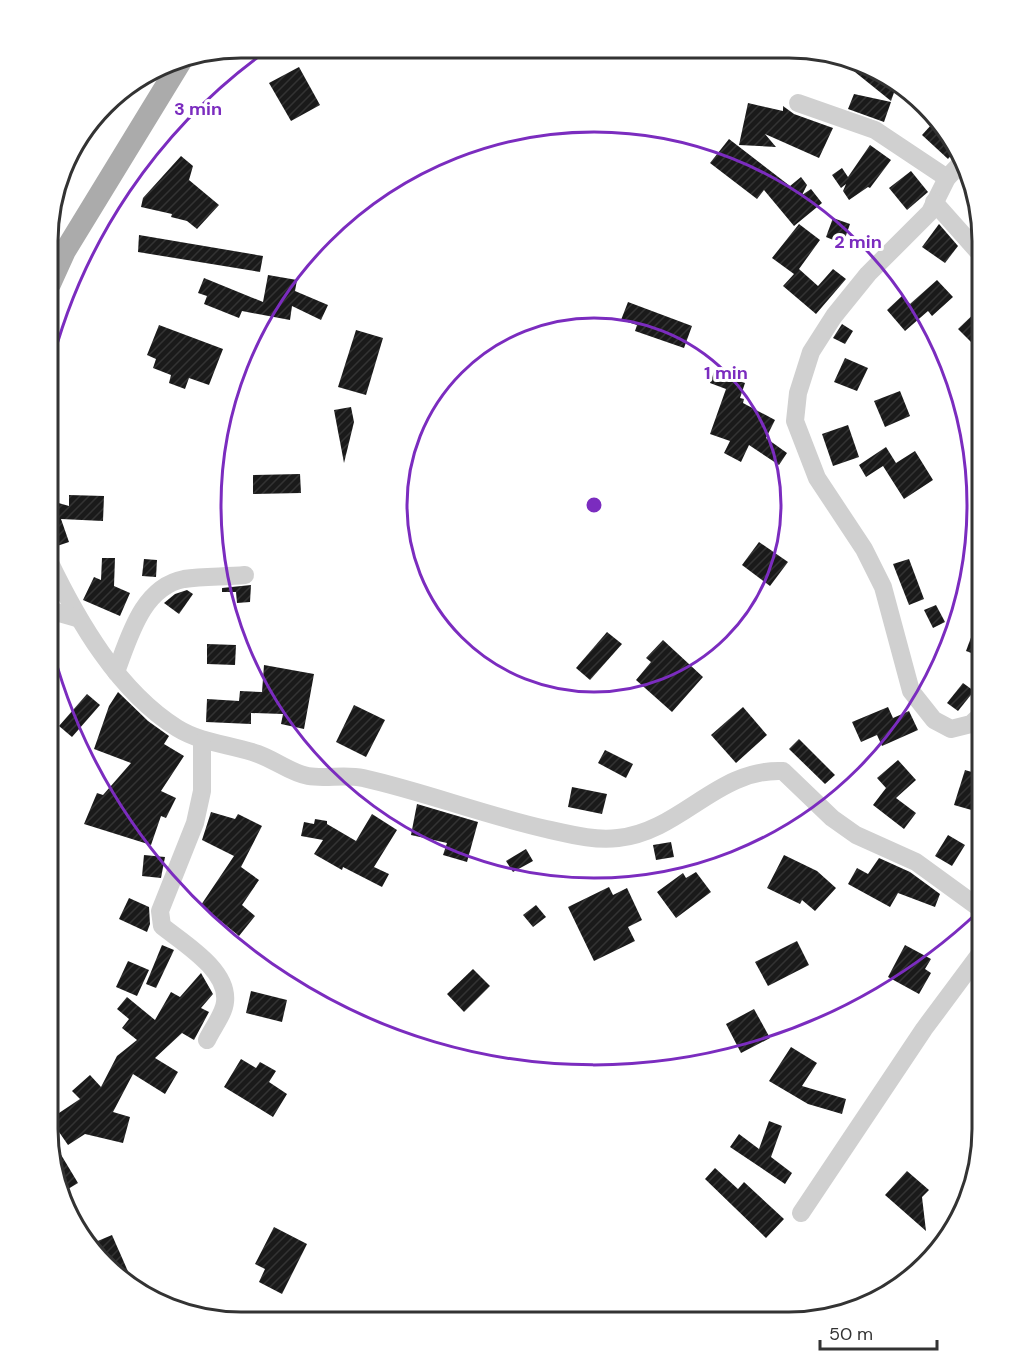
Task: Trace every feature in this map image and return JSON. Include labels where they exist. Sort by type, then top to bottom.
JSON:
[{"type":"main road","points":[[59,264],[175,70]]},
{"type":"street","points":[[798,104],[875,130],[947,178]]},
{"type":"street","points":[[956,168],[947,178],[930,212],[868,274],[811,352],[798,393],[795,421],[817,478],[864,549],[883,587],[911,691],[934,720],[951,729],[971,724]]},
{"type":"street","points":[[934,202],[972,245]]},
{"type":"street","points":[[116,672],[142,609],[164,587],[183,580],[245,575]]},
{"type":"street","points":[[59,581],[77,618],[116,672],[176,727],[202,742],[258,754],[309,776],[361,777],[520,823],[579,837],[616,838],[659,826],[712,792],[746,774],[762,770],[783,771],[832,818],[856,835],[916,862],[971,902]]},
{"type":"street","points":[[59,613],[77,618]]},
{"type":"street","points":[[202,742],[202,791],[195,823],[160,911],[162,926],[212,965],[221,985],[225,1002],[207,1040]]},
{"type":"street","points":[[801,1213],[924,1029],[971,966]]},
{"type":"building","points":[[299,67],[320,105],[291,121],[269,83]]},
{"type":"building","points":[[853,70],[894,92],[891,101]]},
{"type":"building","points":[[854,94],[891,102],[884,122],[848,109]]},
{"type":"building","points":[[748,103],[783,111],[783,106],[794,114],[833,128],[819,158],[765,134],[776,147],[739,145]]},
{"type":"building","points":[[930,126],[951,156],[948,159],[922,135]]},
{"type":"building","points":[[729,139],[790,186],[801,177],[807,185],[802,195],[811,189],[822,203],[794,226],[764,190],[757,199],[710,163]]},
{"type":"building","points":[[870,145],[891,160],[870,188],[868,187],[849,200],[843,191],[846,184],[841,188],[832,175],[842,168],[848,177]]},
{"type":"building","points":[[181,156],[193,166],[189,180],[219,205],[197,229],[187,221],[171,217],[172,214],[141,207],[143,198]]},
{"type":"building","points":[[911,171],[928,192],[907,210],[889,188]]},
{"type":"building","points":[[833,218],[850,224],[843,244],[826,237]]},
{"type":"building","points":[[799,224],[820,240],[799,269],[818,286],[833,269],[846,279],[816,314],[783,286],[794,274],[772,258]]},
{"type":"building","points":[[939,224],[958,246],[945,263],[922,247]]},
{"type":"building","points":[[139,235],[263,256],[260,272],[138,252]]},
{"type":"building","points":[[268,275],[297,280],[295,291],[328,305],[321,320],[292,306],[290,320],[242,311],[239,318],[204,304],[207,296],[198,293],[204,278],[263,302]]},
{"type":"building","points":[[937,280],[953,297],[932,316],[928,311],[905,331],[887,310],[902,296],[910,304]]},
{"type":"building","points":[[628,302],[692,326],[684,348],[635,331],[637,325],[621,320]]},
{"type":"building","points":[[972,316],[972,343],[958,329]]},
{"type":"building","points":[[842,324],[853,331],[845,344],[833,338]]},
{"type":"building","points":[[159,325],[223,349],[209,385],[189,378],[185,389],[169,383],[171,375],[153,368],[156,359],[147,355]]},
{"type":"building","points":[[356,330],[383,338],[366,395],[338,387]]},
{"type":"building","points":[[845,358],[868,368],[857,391],[834,382]]},
{"type":"building","points":[[714,372],[745,383],[740,398],[744,399],[743,403],[775,420],[766,438],[787,453],[779,465],[749,445],[741,462],[724,453],[730,441],[710,434],[726,389],[710,383]]},
{"type":"building","points":[[900,391],[910,416],[885,427],[874,401]]},
{"type":"building","points":[[351,407],[354,422],[344,463],[334,410]]},
{"type":"building","points":[[848,425],[859,457],[833,466],[822,434]]},
{"type":"building","points":[[886,447],[896,463],[915,451],[933,480],[904,499],[883,466],[866,477],[859,465]]},
{"type":"building","points":[[300,474],[301,493],[253,494],[253,475]]},
{"type":"building","points":[[69,495],[104,496],[103,521],[61,519],[69,542],[59,545],[59,503],[69,506]]},
{"type":"building","points":[[759,542],[788,562],[770,586],[742,565]]},
{"type":"building","points":[[102,558],[115,558],[114,586],[130,593],[120,616],[83,600],[94,577],[101,580]]},
{"type":"building","points":[[144,559],[157,560],[156,577],[142,576]]},
{"type":"building","points":[[909,559],[924,599],[909,605],[893,564]]},
{"type":"building","points":[[251,585],[250,602],[237,603],[236,592],[222,592],[222,588]]},
{"type":"building","points":[[187,590],[193,594],[179,614],[164,603],[175,594]]},
{"type":"building","points":[[936,605],[945,622],[933,628],[924,610]]},
{"type":"building","points":[[607,632],[622,644],[590,680],[576,668]]},
{"type":"building","points":[[972,636],[972,653],[966,651]]},
{"type":"building","points":[[663,640],[703,677],[672,712],[636,680],[651,662],[646,658]]},
{"type":"building","points":[[207,644],[236,645],[235,665],[207,664]]},
{"type":"building","points":[[264,665],[314,674],[304,729],[281,724],[283,714],[251,713],[251,724],[206,722],[207,699],[239,701],[240,691],[262,692]]},
{"type":"building","points":[[963,683],[972,689],[971,694],[958,711],[947,703]]},
{"type":"building","points":[[118,692],[148,721],[169,736],[164,744],[184,756],[161,791],[176,798],[166,818],[161,816],[151,845],[84,824],[97,793],[103,795],[131,763],[94,749],[109,706]]},
{"type":"building","points":[[87,694],[100,705],[72,737],[59,726]]},
{"type":"building","points":[[354,705],[385,720],[366,757],[336,742]]},
{"type":"building","points":[[743,707],[767,735],[736,763],[711,735]]},
{"type":"building","points":[[888,707],[893,718],[909,711],[918,730],[882,746],[877,735],[861,742],[852,722]]},
{"type":"building","points":[[799,739],[835,775],[825,784],[789,749]]},
{"type":"building","points":[[605,750],[633,764],[626,778],[598,763]]},
{"type":"building","points":[[898,760],[916,780],[896,798],[916,813],[904,829],[873,805],[886,788],[877,778]]},
{"type":"building","points":[[965,770],[971,772],[971,810],[954,805]]},
{"type":"building","points":[[572,787],[607,794],[602,814],[568,807]]},
{"type":"building","points":[[417,804],[478,822],[467,862],[443,855],[447,843],[411,835]]},
{"type":"building","points":[[211,812],[235,819],[238,814],[262,826],[241,867],[259,880],[242,905],[255,916],[239,936],[201,905],[234,856],[202,840]]},
{"type":"building","points":[[372,814],[397,830],[374,867],[389,874],[382,887],[343,867],[342,870],[314,854],[323,840],[301,836],[304,822],[314,824],[315,819],[327,821],[327,824],[356,841]]},
{"type":"building","points":[[948,835],[965,845],[952,866],[935,856]]},
{"type":"building","points":[[671,842],[674,857],[656,860],[653,845]]},
{"type":"building","points":[[526,849],[533,861],[513,872],[506,861]]},
{"type":"building","points":[[144,855],[165,857],[161,878],[142,876]]},
{"type":"building","points":[[784,855],[817,871],[836,888],[815,911],[802,900],[800,904],[767,888]]},
{"type":"building","points":[[879,858],[910,872],[940,894],[935,907],[898,893],[890,907],[848,884],[857,868],[868,874]]},
{"type":"building","points":[[696,872],[711,892],[676,918],[657,892],[683,873],[686,878]]},
{"type":"building","points":[[609,887],[613,895],[627,888],[642,920],[628,927],[635,941],[594,961],[568,907]]},
{"type":"building","points":[[129,898],[149,907],[150,924],[147,932],[119,919]]},
{"type":"building","points":[[536,905],[546,917],[533,927],[523,915]]},
{"type":"building","points":[[797,941],[809,965],[768,986],[755,962]]},
{"type":"building","points":[[162,945],[174,950],[156,988],[146,984]]},
{"type":"building","points":[[905,945],[931,959],[925,969],[931,973],[919,994],[888,977]]},
{"type":"building","points":[[128,961],[149,970],[137,996],[116,987]]},
{"type":"building","points":[[473,969],[490,986],[464,1012],[447,994]]},
{"type":"building","points":[[201,973],[213,994],[201,1008],[209,1012],[194,1040],[182,1033],[155,1058],[178,1072],[165,1094],[133,1074],[113,1112],[130,1117],[123,1143],[85,1134],[68,1145],[59,1132],[59,1113],[80,1099],[72,1091],[90,1075],[101,1087],[117,1056],[137,1040],[122,1028],[129,1019],[117,1009],[127,997],[155,1020],[171,992],[180,997]]},
{"type":"building","points":[[251,991],[287,1000],[282,1022],[246,1013]]},
{"type":"building","points":[[754,1009],[770,1038],[741,1053],[726,1024]]},
{"type":"building","points":[[791,1047],[817,1063],[802,1086],[846,1099],[842,1114],[808,1104],[769,1081]]},
{"type":"building","points":[[241,1059],[256,1068],[260,1062],[276,1071],[269,1082],[287,1094],[273,1117],[224,1087]]},
{"type":"building","points":[[769,1121],[782,1126],[771,1157],[792,1173],[785,1184],[730,1147],[739,1134],[759,1149]]},
{"type":"building","points":[[60,1153],[78,1183],[68,1189]]},
{"type":"building","points":[[715,1168],[738,1189],[744,1182],[784,1219],[766,1238],[705,1179]]},
{"type":"building","points":[[907,1171],[929,1190],[922,1197],[926,1231],[885,1195]]},
{"type":"building","points":[[274,1227],[307,1244],[282,1294],[259,1282],[265,1269],[255,1264]]},
{"type":"building","points":[[112,1235],[128,1272],[104,1249],[98,1241]]}]
